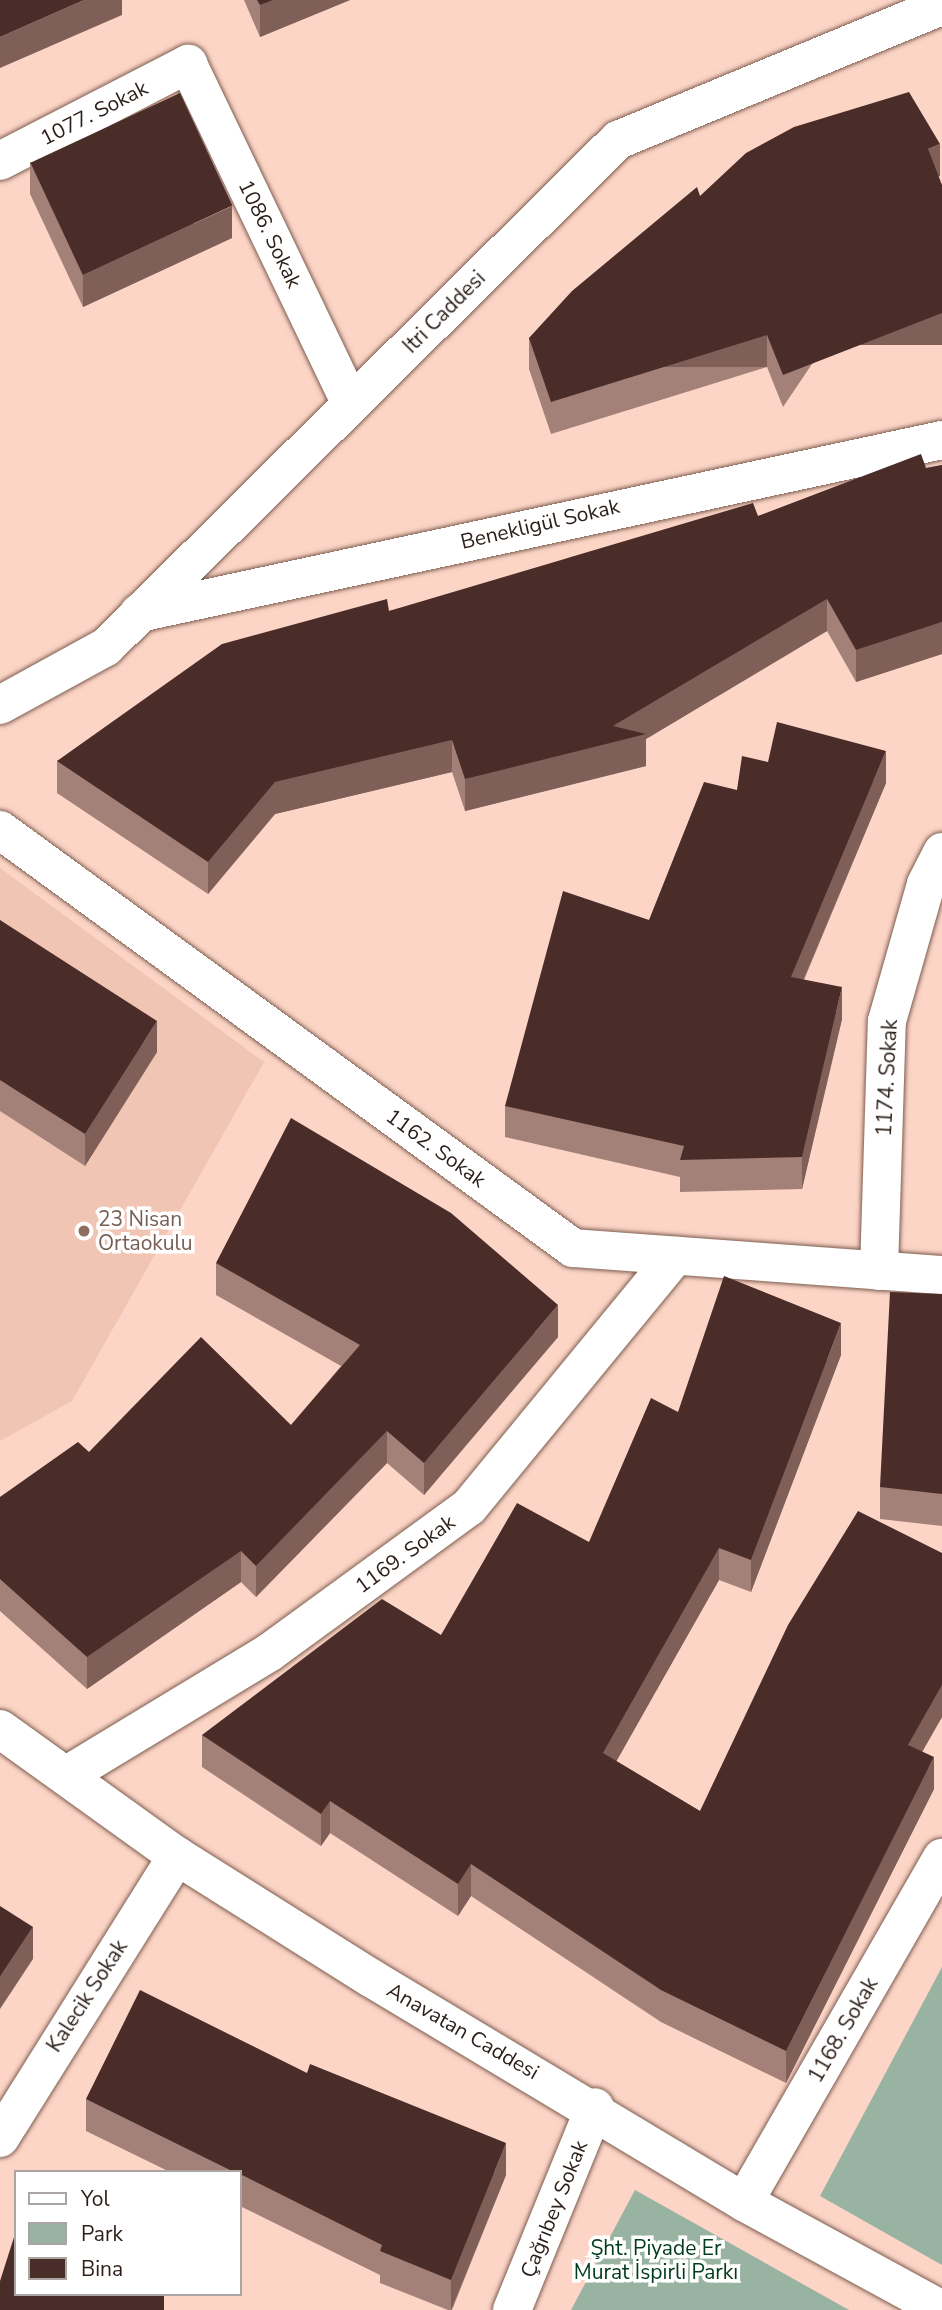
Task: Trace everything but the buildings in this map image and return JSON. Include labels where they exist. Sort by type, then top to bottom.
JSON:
[{"type":"street","name":"Itri Caddesi","points":[[0,705],[106,647],[618,140],[942,6]]},
{"type":"street","name":"1086. Sokak","points":[[188,64],[351,404]]},
{"type":"street","name":"1077. Sokak","points":[[0,161],[188,64]]},
{"type":"street","name":"Benekligül Sokak","points":[[139,613],[942,440]]},
{"type":"street","name":"1162. Sokak","points":[[0,830],[573,1248],[942,1275]]},
{"type":"street","name":"1174. Sokak","points":[[879,1270],[887,1021],[926,884],[942,852]]},
{"type":"street","name":"1169. Sokak","points":[[67,1775],[270,1652],[469,1507],[675,1256]]},
{"type":"street","name":"Anavatan Caddesi","points":[[0,1728],[177,1856],[595,2107],[744,2203],[942,2309]]},
{"type":"street","name":"Kalecik Sokak","points":[[0,2138],[177,1856]]},
{"type":"street","name":"1168. Sokak","points":[[744,2203],[942,1858]]},
{"type":"street","name":"Çağrıbey Sokak","points":[[512,2310],[595,2107]]},
{"type":"shaded area","name":"23 Nisan Ortaokulu","points":[[0,868],[264,1062],[72,1401],[0,1441]]},
{"type":"green space","points":[[942,1967],[942,2265],[820,2196]]},
{"type":"green space","name":"Şht. Piyade Er Murat İspirli Parkı","points":[[635,2190],[849,2310],[571,2310]]},
{"type":"place","name":"23 Nisan Ortaokulu","points":[[84,1231]]}]
